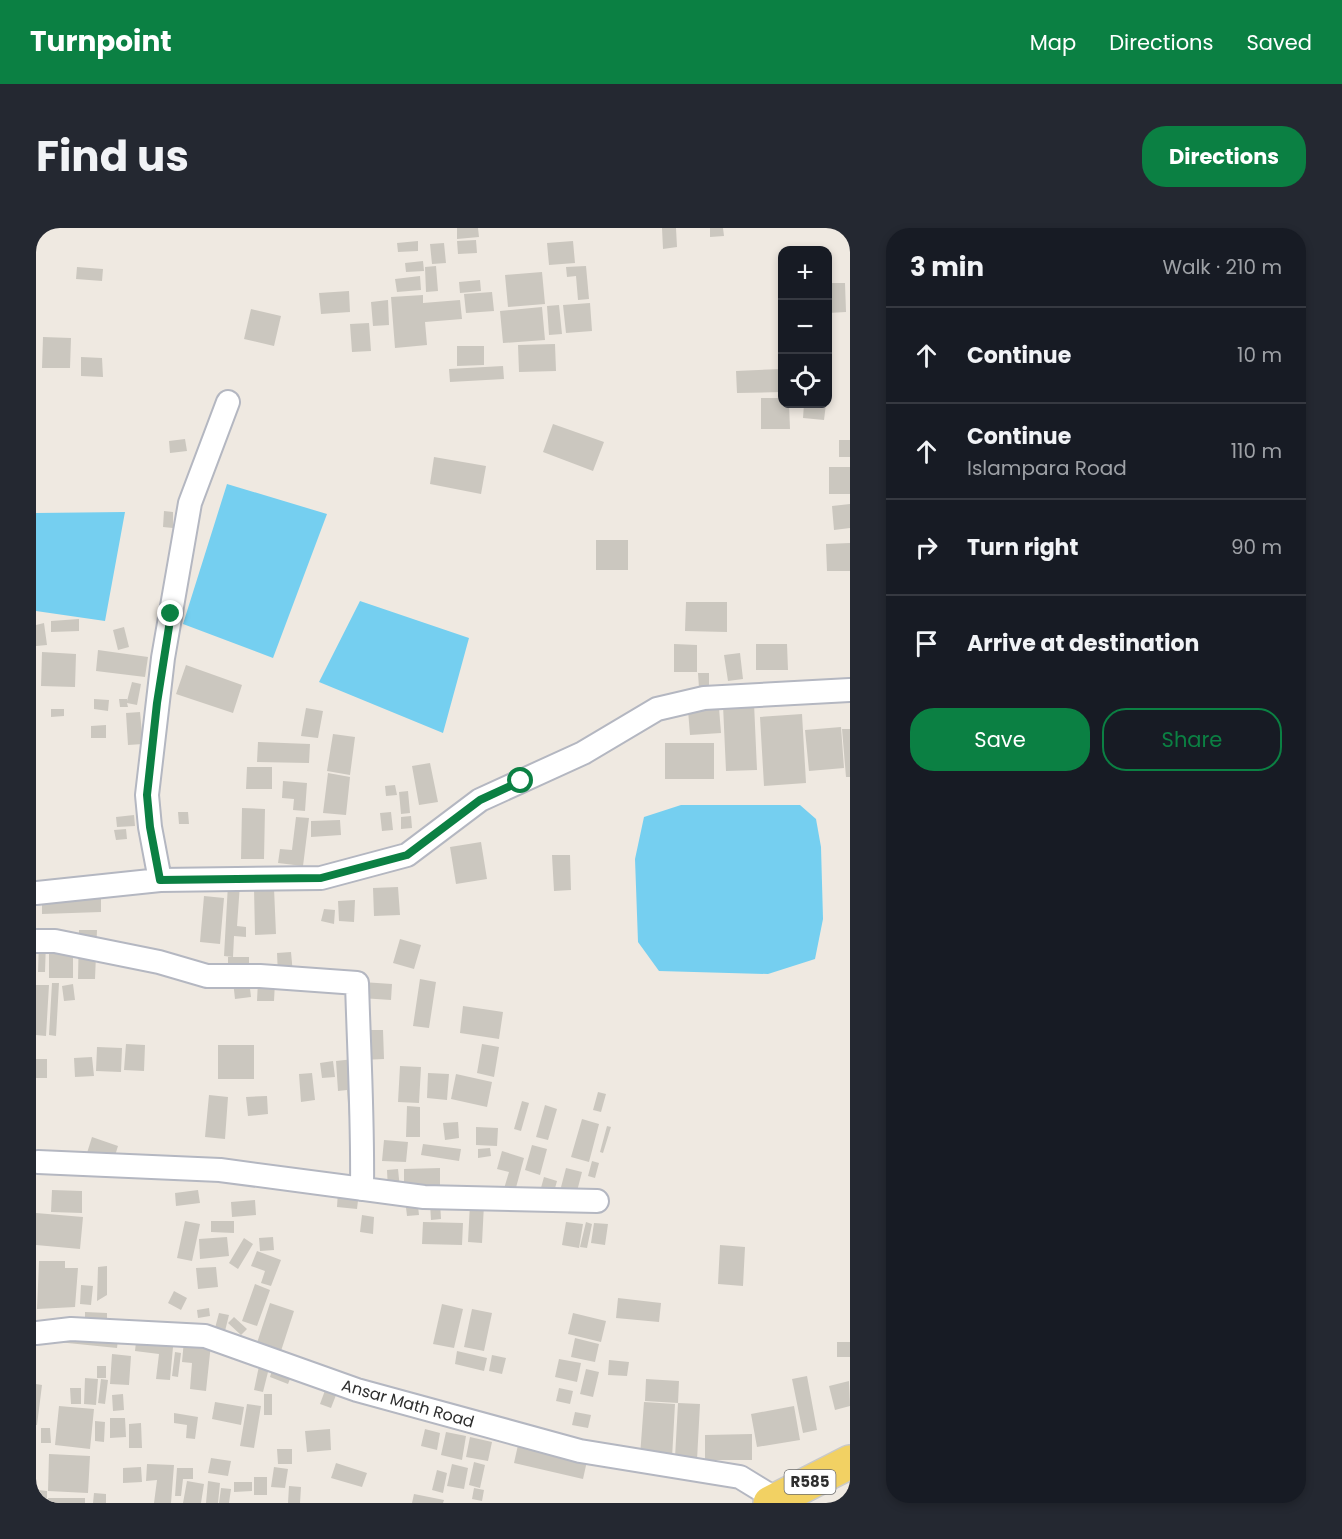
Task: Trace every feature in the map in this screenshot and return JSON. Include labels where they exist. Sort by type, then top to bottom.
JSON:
[{"type":"main road","name":"R585","points":[[773,1501],[850,1462]]},
{"type":"street","points":[[160,880],[150,827],[147,795],[163,658],[190,503],[228,402]]},
{"type":"street","points":[[36,893],[160,880],[321,878],[407,855],[480,800],[583,753],[657,709],[704,698],[850,690]]},
{"type":"street","points":[[36,941],[55,941],[159,962],[207,976],[260,976],[357,983],[359,1074],[363,1113],[362,1189]]},
{"type":"street","points":[[38,1162],[220,1170],[424,1197],[597,1202]]},
{"type":"street","name":"Ansar Math Road","points":[[36,1333],[71,1329],[205,1336],[357,1390],[580,1451],[740,1477],[773,1501]]},
{"type":"water","points":[[227,484],[327,514],[273,658],[183,624]]},
{"type":"water","points":[[125,512],[105,621],[36,611],[36,513]]},
{"type":"water","points":[[360,601],[469,638],[443,733],[319,682]]},
{"type":"water","points":[[681,805],[800,805],[816,819],[821,847],[823,919],[815,959],[768,974],[659,971],[638,942],[635,859],[644,817]]},
{"type":"building","points":[[457,228],[478,228],[479,237],[457,239]]},
{"type":"building","points":[[662,228],[676,228],[677,247],[663,249]]},
{"type":"building","points":[[710,228],[723,228],[724,236],[710,237]]},
{"type":"building","points":[[476,240],[477,253],[458,254],[457,241]]},
{"type":"building","points":[[418,241],[418,251],[398,252],[397,243]]},
{"type":"building","points":[[573,241],[575,263],[549,265],[547,243]]},
{"type":"building","points":[[444,243],[446,263],[432,264],[430,244]]},
{"type":"building","points":[[423,261],[424,271],[406,272],[405,263]]},
{"type":"building","points":[[436,266],[438,291],[426,292],[425,267]]},
{"type":"building","points":[[586,266],[589,299],[578,300],[576,276],[567,277],[566,267]]},
{"type":"building","points":[[77,267],[103,269],[102,281],[76,279]]},
{"type":"building","points":[[542,272],[545,304],[508,307],[505,275]]},
{"type":"building","points":[[420,276],[421,290],[397,292],[395,279]]},
{"type":"building","points":[[480,280],[481,291],[460,293],[459,282]]},
{"type":"building","points":[[832,283],[845,283],[846,312],[832,313]]},
{"type":"building","points":[[349,291],[350,312],[321,314],[319,293]]},
{"type":"building","points":[[492,292],[494,311],[466,313],[464,294]]},
{"type":"building","points":[[423,295],[423,303],[460,300],[462,319],[425,322],[427,345],[395,348],[391,297]]},
{"type":"building","points":[[388,300],[389,325],[373,326],[371,302]]},
{"type":"building","points":[[590,303],[592,331],[566,333],[563,305]]},
{"type":"building","points":[[559,305],[562,334],[549,335],[547,306]]},
{"type":"building","points":[[542,307],[545,340],[503,343],[500,311]]},
{"type":"building","points":[[251,309],[281,316],[274,346],[244,339]]},
{"type":"building","points":[[369,323],[371,351],[352,352],[350,324]]},
{"type":"building","points":[[43,337],[71,338],[70,368],[42,368]]},
{"type":"building","points":[[555,344],[556,371],[519,372],[518,345]]},
{"type":"building","points":[[457,346],[484,346],[484,365],[457,366]]},
{"type":"building","points":[[81,357],[102,358],[103,377],[81,376]]},
{"type":"building","points":[[503,366],[504,379],[450,382],[449,369]]},
{"type":"building","points":[[778,369],[778,392],[737,393],[736,371]]},
{"type":"building","points":[[761,398],[778,398],[778,408],[789,408],[790,429],[761,429]]},
{"type":"building","points":[[804,408],[826,408],[824,420],[803,418]]},
{"type":"building","points":[[553,424],[604,442],[593,471],[543,452]]},
{"type":"building","points":[[185,439],[187,451],[170,453],[169,441]]},
{"type":"building","points":[[839,440],[850,440],[850,457],[839,457]]},
{"type":"building","points":[[434,457],[486,466],[481,494],[430,484]]},
{"type":"building","points":[[829,467],[850,467],[850,494],[829,494]]},
{"type":"building","points":[[850,504],[850,528],[834,530],[832,506]]},
{"type":"building","points":[[164,511],[173,512],[173,528],[163,527]]},
{"type":"building","points":[[596,540],[628,540],[628,570],[596,570]]},
{"type":"building","points":[[850,543],[850,571],[827,571],[826,544]]},
{"type":"building","points":[[686,602],[727,602],[727,632],[685,631]]},
{"type":"building","points":[[79,619],[79,631],[51,632],[51,621]]},
{"type":"building","points":[[44,623],[47,645],[36,646],[36,625]]},
{"type":"building","points":[[124,627],[129,647],[118,650],[113,630]]},
{"type":"building","points":[[674,644],[697,645],[697,672],[674,672]]},
{"type":"building","points":[[756,644],[787,644],[788,670],[756,670]]},
{"type":"building","points":[[98,650],[148,657],[145,677],[96,671]]},
{"type":"building","points":[[42,652],[76,654],[75,687],[41,686]]},
{"type":"building","points":[[740,653],[743,679],[728,681],[724,655]]},
{"type":"building","points":[[186,665],[242,685],[233,713],[176,694]]},
{"type":"building","points":[[698,673],[709,673],[709,688],[699,688]]},
{"type":"building","points":[[132,682],[141,684],[137,705],[127,703],[128,707],[120,707],[119,699],[127,699],[127,701]]},
{"type":"building","points":[[94,699],[109,700],[108,711],[94,709]]},
{"type":"building","points":[[754,703],[757,770],[726,771],[723,705]]},
{"type":"building","points":[[306,708],[323,711],[318,738],[301,736]]},
{"type":"building","points":[[719,708],[721,733],[690,735],[688,710]]},
{"type":"building","points":[[51,709],[64,709],[64,716],[51,717]]},
{"type":"building","points":[[140,712],[143,744],[128,745],[126,713]]},
{"type":"building","points":[[802,714],[806,783],[764,786],[760,717]]},
{"type":"building","points":[[106,725],[106,738],[91,738],[91,726]]},
{"type":"building","points":[[841,727],[844,768],[809,771],[805,730]]},
{"type":"building","points":[[842,729],[850,729],[850,777],[846,777]]},
{"type":"building","points":[[333,734],[355,737],[350,775],[327,771]]},
{"type":"building","points":[[258,742],[310,744],[309,763],[257,762]]},
{"type":"building","points":[[665,743],[714,743],[714,779],[665,779]]},
{"type":"building","points":[[430,763],[438,802],[419,805],[412,766]]},
{"type":"building","points":[[247,767],[272,767],[272,789],[246,789]]},
{"type":"building","points":[[328,773],[350,777],[346,815],[323,813]]},
{"type":"building","points":[[283,781],[307,783],[305,811],[293,810],[294,799],[282,798]]},
{"type":"building","points":[[395,785],[397,795],[386,796],[385,786]]},
{"type":"building","points":[[408,791],[410,813],[401,814],[399,792]]},
{"type":"building","points":[[242,808],[265,809],[264,859],[241,859]]},
{"type":"building","points":[[178,812],[188,812],[189,824],[179,824]]},
{"type":"building","points":[[391,812],[393,830],[382,831],[380,813]]},
{"type":"building","points":[[134,815],[135,826],[117,827],[116,817]]},
{"type":"building","points":[[411,816],[412,828],[401,829],[401,817]]},
{"type":"building","points":[[296,817],[309,818],[303,866],[278,863],[280,849],[292,850]]},
{"type":"building","points":[[340,820],[341,835],[311,837],[311,821]]},
{"type":"building","points":[[126,829],[127,839],[116,840],[114,830]]},
{"type":"building","points":[[481,842],[487,879],[456,884],[450,847]]},
{"type":"building","points":[[552,855],[570,855],[571,890],[554,891]]},
{"type":"building","points":[[228,884],[240,884],[237,926],[246,927],[246,937],[234,936],[233,957],[224,956]]},
{"type":"building","points":[[398,887],[400,915],[374,916],[373,888]]},
{"type":"building","points":[[101,888],[101,912],[42,914],[42,890]]},
{"type":"building","points":[[254,888],[274,888],[276,934],[255,935]]},
{"type":"building","points":[[204,896],[224,898],[220,944],[200,942]]},
{"type":"building","points":[[355,900],[354,922],[339,921],[338,901]]},
{"type":"building","points":[[324,909],[335,910],[334,924],[321,921]]},
{"type":"building","points":[[79,930],[97,930],[95,979],[78,979]]},
{"type":"building","points":[[400,939],[421,945],[414,969],[393,963]]},
{"type":"building","points":[[39,941],[46,941],[45,972],[38,972]]},
{"type":"building","points":[[73,945],[73,978],[49,978],[49,946]]},
{"type":"building","points":[[291,952],[293,974],[278,975],[277,953]]},
{"type":"building","points":[[228,957],[249,957],[249,975],[228,975]]},
{"type":"building","points":[[420,979],[436,982],[429,1028],[413,1026]]},
{"type":"building","points":[[249,980],[251,997],[235,999],[233,981]]},
{"type":"building","points":[[258,981],[275,982],[274,1001],[257,1001]]},
{"type":"building","points":[[362,982],[392,984],[391,1000],[361,998]]},
{"type":"building","points":[[52,983],[59,983],[56,1036],[49,1035]]},
{"type":"building","points":[[73,984],[75,1000],[64,1001],[62,986]]},
{"type":"building","points":[[36,985],[49,985],[46,1036],[36,1035]]},
{"type":"building","points":[[463,1006],[503,1012],[499,1039],[460,1033]]},
{"type":"building","points":[[360,1030],[383,1030],[384,1059],[361,1060]]},
{"type":"building","points":[[126,1044],[145,1045],[144,1071],[124,1070]]},
{"type":"building","points":[[482,1044],[499,1047],[494,1077],[477,1073]]},
{"type":"building","points":[[218,1045],[254,1045],[254,1079],[218,1079]]},
{"type":"building","points":[[97,1047],[122,1048],[121,1072],[96,1071]]},
{"type":"building","points":[[92,1057],[94,1076],[75,1077],[74,1058]]},
{"type":"building","points":[[36,1059],[47,1059],[47,1078],[36,1078]]},
{"type":"building","points":[[354,1059],[361,1117],[349,1118],[347,1090],[338,1091],[336,1061]]},
{"type":"building","points":[[333,1061],[335,1077],[322,1078],[320,1063]]},
{"type":"building","points":[[400,1066],[421,1067],[419,1103],[398,1102]]},
{"type":"building","points":[[312,1073],[315,1100],[301,1102],[299,1074]]},
{"type":"building","points":[[428,1073],[449,1074],[447,1100],[427,1098]]},
{"type":"building","points":[[456,1074],[492,1082],[487,1107],[451,1099]]},
{"type":"building","points":[[598,1092],[606,1094],[601,1112],[593,1110]]},
{"type":"building","points":[[209,1095],[228,1097],[225,1139],[205,1137]]},
{"type":"building","points":[[267,1096],[268,1114],[248,1116],[246,1097]]},
{"type":"building","points":[[522,1101],[529,1103],[521,1131],[514,1129]]},
{"type":"building","points":[[545,1105],[557,1109],[548,1140],[536,1137]]},
{"type":"building","points":[[407,1106],[420,1107],[420,1137],[406,1137]]},
{"type":"building","points":[[582,1119],[599,1124],[589,1162],[571,1157]]},
{"type":"building","points":[[458,1122],[459,1138],[445,1140],[443,1123]]},
{"type":"building","points":[[607,1126],[611,1127],[603,1153],[600,1152]]},
{"type":"building","points":[[476,1127],[498,1128],[497,1146],[476,1145]]},
{"type":"building","points":[[92,1137],[118,1146],[113,1162],[87,1153]]},
{"type":"building","points":[[384,1140],[408,1142],[406,1162],[382,1161]]},
{"type":"building","points":[[423,1144],[461,1149],[459,1161],[421,1155]]},
{"type":"building","points":[[532,1145],[547,1149],[540,1175],[525,1170]]},
{"type":"building","points":[[490,1148],[491,1156],[478,1158],[478,1149]]},
{"type":"building","points":[[502,1151],[524,1158],[514,1195],[503,1192],[509,1172],[497,1169]]},
{"type":"building","points":[[592,1161],[599,1163],[595,1178],[588,1176]]},
{"type":"building","points":[[440,1168],[440,1185],[404,1185],[404,1169]]},
{"type":"building","points":[[566,1168],[582,1172],[576,1195],[560,1191]]},
{"type":"building","points":[[398,1169],[400,1189],[388,1190],[387,1170]]},
{"type":"building","points":[[544,1177],[557,1181],[552,1199],[539,1195]]},
{"type":"building","points":[[52,1190],[82,1191],[82,1213],[51,1212]]},
{"type":"building","points":[[198,1190],[200,1203],[176,1206],[175,1193]]},
{"type":"building","points":[[338,1191],[359,1192],[357,1209],[337,1207]]},
{"type":"building","points":[[417,1198],[419,1215],[407,1216],[405,1199]]},
{"type":"building","points":[[255,1200],[256,1215],[232,1217],[231,1202]]},
{"type":"building","points":[[440,1202],[441,1219],[431,1220],[430,1203]]},
{"type":"building","points":[[470,1203],[484,1204],[482,1243],[468,1242]]},
{"type":"building","points":[[36,1213],[83,1217],[80,1249],[36,1245]]},
{"type":"building","points":[[362,1215],[374,1217],[373,1234],[360,1232]]},
{"type":"building","points":[[185,1221],[200,1224],[192,1261],[177,1258]]},
{"type":"building","points":[[211,1221],[234,1221],[234,1233],[211,1232]]},
{"type":"building","points":[[423,1222],[463,1223],[462,1245],[422,1244]]},
{"type":"building","points":[[566,1222],[583,1224],[579,1248],[562,1245]]},
{"type":"building","points":[[586,1222],[592,1224],[587,1248],[580,1247]]},
{"type":"building","points":[[594,1223],[608,1224],[605,1245],[591,1243]]},
{"type":"building","points":[[227,1237],[229,1256],[200,1259],[199,1239]]},
{"type":"building","points":[[273,1237],[274,1250],[260,1251],[259,1238]]},
{"type":"building","points":[[244,1238],[253,1244],[238,1269],[229,1263]]},
{"type":"building","points":[[720,1245],[745,1247],[743,1286],[718,1284]]},
{"type":"building","points":[[257,1251],[281,1260],[271,1286],[261,1283],[265,1271],[251,1266]]},
{"type":"building","points":[[39,1261],[65,1261],[65,1268],[78,1268],[75,1307],[37,1309]]},
{"type":"building","points":[[107,1266],[107,1295],[97,1301],[98,1267]]},
{"type":"building","points":[[216,1267],[218,1287],[198,1289],[196,1268]]},
{"type":"building","points":[[255,1284],[270,1290],[257,1326],[242,1321]]},
{"type":"building","points":[[81,1285],[93,1286],[91,1305],[80,1304]]},
{"type":"building","points":[[174,1291],[187,1298],[181,1310],[168,1303]]},
{"type":"building","points":[[618,1298],[661,1303],[659,1322],[616,1318]]},
{"type":"building","points":[[270,1303],[294,1311],[281,1351],[257,1343]]},
{"type":"building","points":[[442,1304],[463,1309],[454,1348],[433,1344]]},
{"type":"building","points":[[209,1308],[210,1316],[198,1318],[197,1310]]},
{"type":"building","points":[[472,1309],[492,1313],[484,1351],[464,1347]]},
{"type":"building","points":[[85,1312],[107,1313],[107,1320],[85,1320]]},
{"type":"building","points":[[219,1313],[229,1315],[224,1335],[214,1332]]},
{"type":"building","points":[[573,1313],[606,1321],[601,1342],[568,1334]]},
{"type":"building","points":[[234,1317],[247,1329],[241,1335],[228,1323]]},
{"type":"building","points":[[119,1331],[117,1348],[48,1341]]},
{"type":"building","points":[[137,1333],[174,1336],[170,1380],[156,1379],[159,1354],[135,1351]]},
{"type":"building","points":[[575,1338],[599,1344],[595,1362],[571,1357]]},
{"type":"building","points":[[184,1340],[211,1344],[206,1391],[190,1389],[192,1363],[182,1362]]},
{"type":"building","points":[[837,1342],[850,1342],[850,1357],[837,1357]]},
{"type":"building","points":[[457,1351],[487,1358],[484,1371],[455,1364]]},
{"type":"building","points":[[175,1352],[181,1353],[178,1377],[172,1376]]},
{"type":"building","points":[[112,1354],[131,1356],[129,1385],[110,1384]]},
{"type":"building","points":[[492,1355],[506,1358],[502,1374],[489,1371]]},
{"type":"building","points":[[559,1359],[581,1363],[577,1382],[555,1377]]},
{"type":"building","points":[[609,1360],[629,1362],[627,1376],[608,1375]]},
{"type":"building","points":[[97,1366],[106,1366],[106,1378],[97,1378]]},
{"type":"building","points":[[259,1366],[269,1368],[263,1392],[254,1390]]},
{"type":"building","points":[[273,1367],[292,1374],[288,1384],[270,1377]]},
{"type":"building","points":[[586,1369],[599,1372],[593,1397],[580,1394]]},
{"type":"building","points":[[807,1376],[817,1430],[803,1433],[792,1379]]},
{"type":"building","points":[[85,1378],[98,1379],[96,1405],[84,1404]]},
{"type":"building","points":[[101,1379],[108,1380],[105,1404],[98,1403]]},
{"type":"building","points":[[646,1379],[679,1381],[678,1403],[645,1401]]},
{"type":"building","points":[[849,1381],[850,1406],[835,1410],[829,1386]]},
{"type":"building","points":[[36,1384],[42,1385],[37,1425],[36,1425]]},
{"type":"building","points":[[327,1385],[338,1390],[331,1408],[320,1404]]},
{"type":"building","points":[[70,1388],[81,1388],[81,1404],[71,1404]]},
{"type":"building","points":[[559,1388],[573,1391],[570,1404],[556,1401]]},
{"type":"building","points":[[123,1394],[124,1410],[113,1411],[112,1395]]},
{"type":"building","points":[[264,1394],[272,1394],[272,1415],[264,1415]]},
{"type":"building","points":[[215,1402],[244,1407],[241,1425],[212,1419]]},
{"type":"building","points":[[644,1402],[675,1404],[672,1458],[640,1456]]},
{"type":"building","points":[[678,1403],[700,1404],[697,1460],[675,1458]]},
{"type":"building","points":[[247,1404],[261,1406],[254,1448],[240,1446]]},
{"type":"building","points":[[59,1406],[94,1409],[90,1449],[55,1445]]},
{"type":"building","points":[[794,1406],[800,1440],[757,1447],[751,1414]]},
{"type":"building","points":[[575,1412],[591,1415],[588,1428],[572,1425]]},
{"type":"building","points":[[174,1413],[198,1417],[195,1439],[186,1438],[187,1425],[174,1423]]},
{"type":"building","points":[[110,1418],[125,1418],[126,1437],[110,1438]]},
{"type":"building","points":[[95,1421],[105,1422],[104,1442],[95,1441]]},
{"type":"building","points":[[141,1423],[142,1448],[129,1448],[129,1424]]},
{"type":"building","points":[[41,1428],[50,1428],[51,1443],[41,1443]]},
{"type":"building","points":[[330,1429],[331,1450],[307,1452],[305,1431]]},
{"type":"building","points":[[425,1429],[440,1433],[437,1450],[421,1446]]},
{"type":"building","points":[[446,1432],[466,1436],[462,1460],[441,1455]]},
{"type":"building","points":[[752,1434],[752,1460],[705,1460],[705,1435]]},
{"type":"building","points":[[470,1437],[492,1442],[488,1461],[466,1457]]},
{"type":"building","points":[[518,1445],[587,1461],[583,1479],[514,1463]]},
{"type":"building","points":[[277,1449],[292,1449],[292,1464],[278,1464]]},
{"type":"building","points":[[49,1454],[90,1456],[88,1493],[48,1491]]},
{"type":"building","points":[[211,1458],[231,1461],[228,1476],[208,1473]]},
{"type":"building","points":[[474,1462],[485,1465],[480,1488],[469,1485]]},
{"type":"building","points":[[336,1463],[367,1473],[362,1487],[331,1478]]},
{"type":"building","points":[[147,1464],[174,1465],[171,1503],[154,1503],[157,1480],[146,1481]]},
{"type":"building","points":[[452,1464],[468,1468],[464,1489],[447,1486]]},
{"type":"building","points":[[141,1467],[142,1482],[123,1483],[123,1468]]},
{"type":"building","points":[[274,1467],[288,1469],[285,1488],[271,1487]]},
{"type":"building","points":[[177,1468],[193,1468],[193,1479],[183,1479],[181,1496],[175,1496]]},
{"type":"building","points":[[437,1470],[447,1473],[443,1493],[432,1490]]},
{"type":"building","points":[[254,1477],[267,1477],[267,1495],[254,1495]]},
{"type":"building","points":[[187,1481],[204,1484],[201,1503],[183,1503]]},
{"type":"building","points":[[208,1481],[220,1483],[218,1503],[206,1503]]},
{"type":"building","points":[[234,1482],[252,1482],[252,1491],[234,1492]]},
{"type":"building","points":[[289,1486],[301,1487],[300,1503],[288,1503]]},
{"type":"building","points":[[221,1488],[231,1489],[229,1503],[219,1503]]},
{"type":"building","points":[[474,1488],[484,1490],[482,1501],[472,1499]]},
{"type":"building","points":[[38,1490],[47,1491],[47,1503],[37,1503]]},
{"type":"building","points":[[94,1493],[106,1494],[106,1503],[93,1503]]},
{"type":"building","points":[[414,1494],[444,1500],[443,1503],[412,1503]]},
{"type":"building","points":[[48,1498],[85,1498],[85,1503],[48,1503]]},
{"type":"route","points":[[171,614],[157,703],[147,795],[150,827],[160,880],[321,878],[407,855],[480,800],[521,781]]}]
